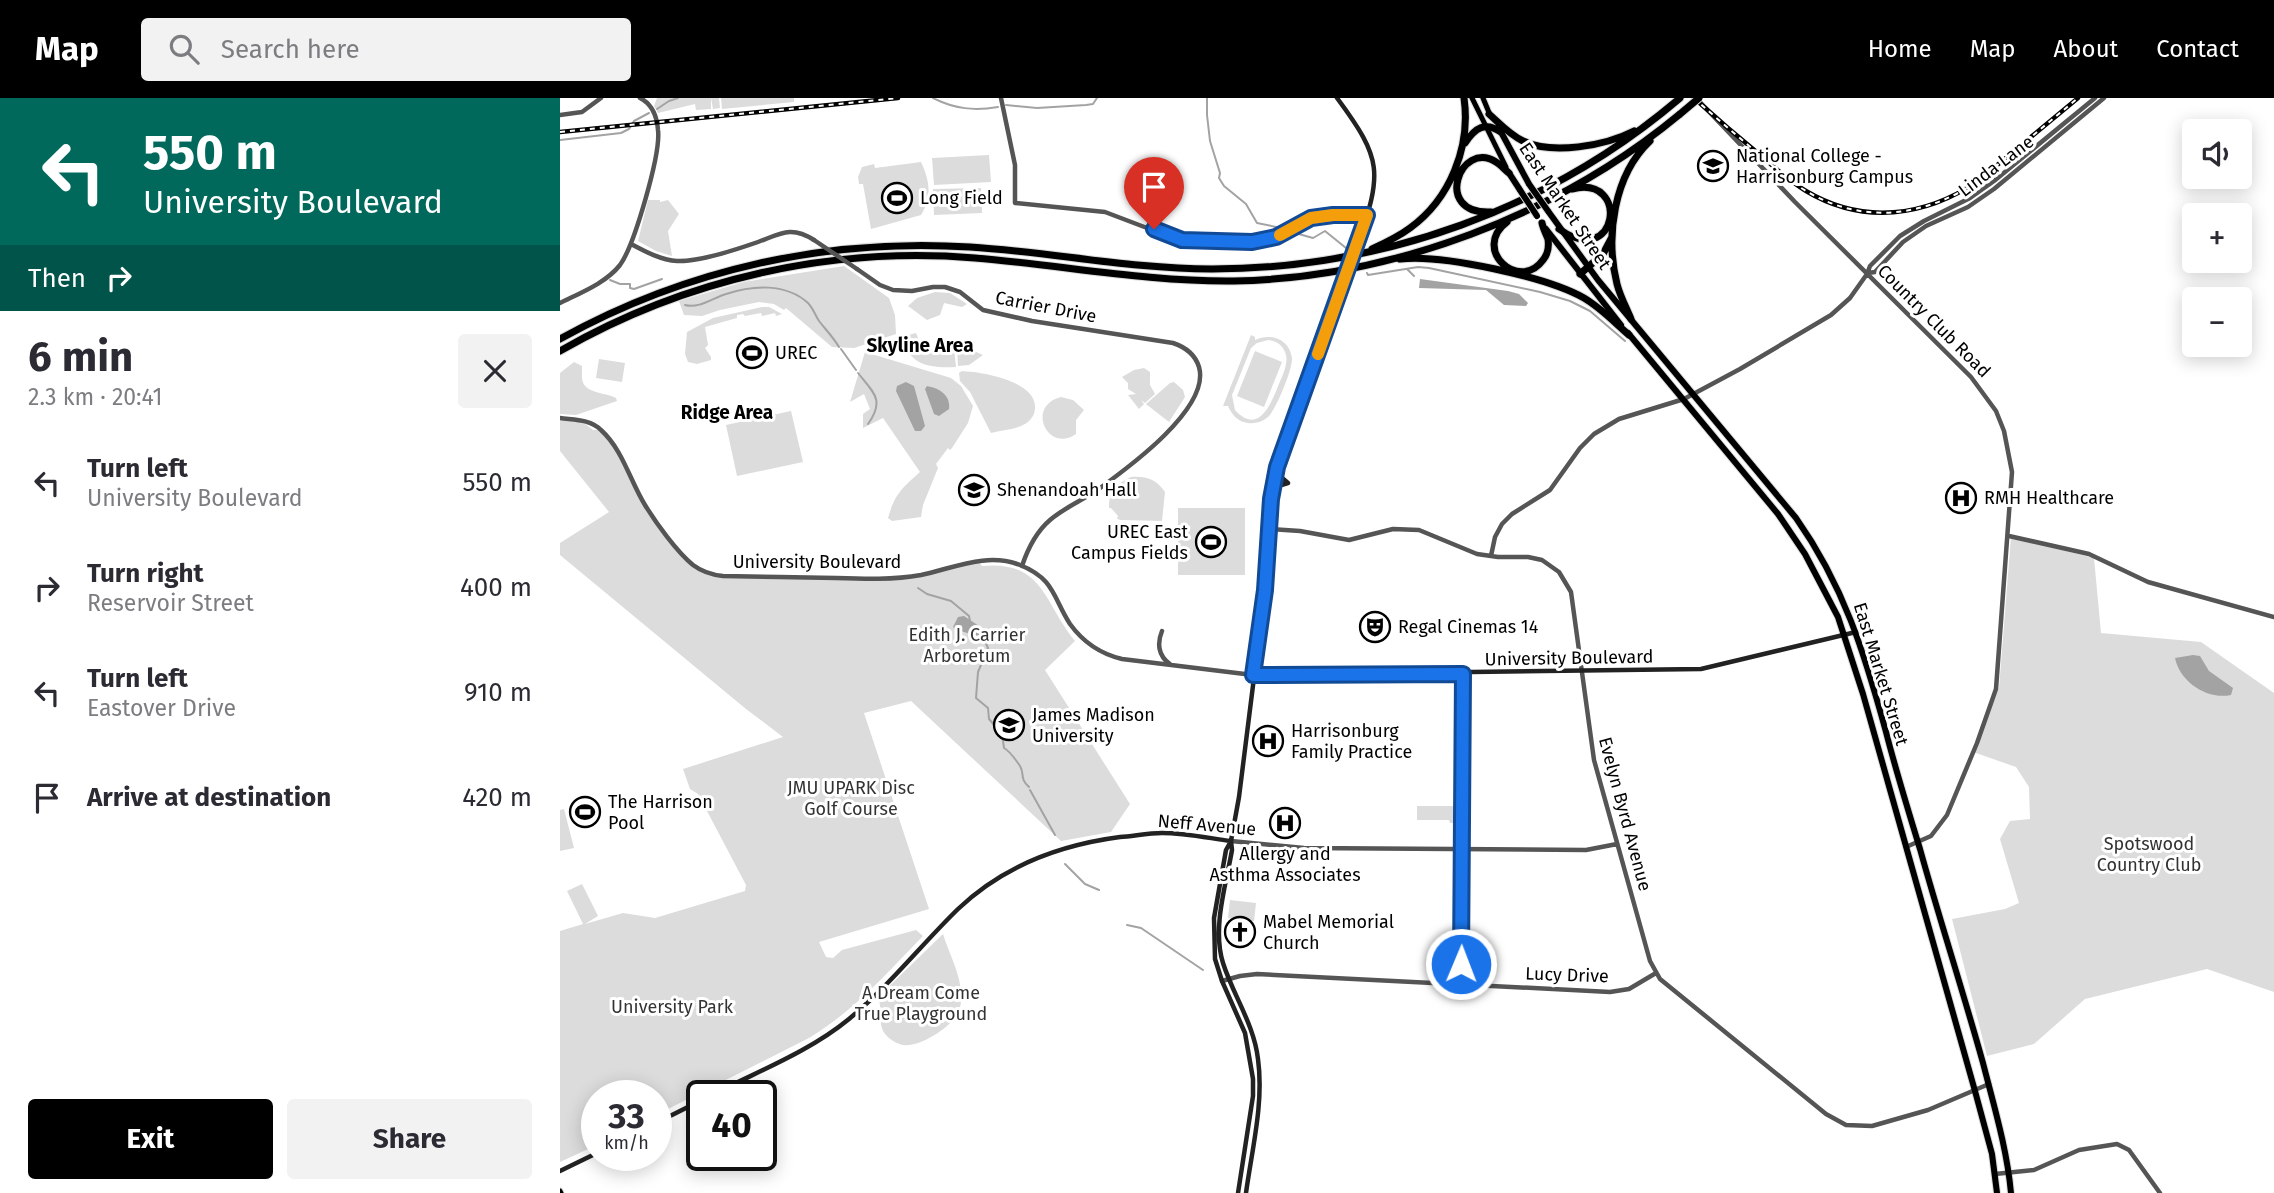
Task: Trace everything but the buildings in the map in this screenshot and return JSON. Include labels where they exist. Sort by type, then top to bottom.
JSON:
[{"type":"highway","points":[[1463,145],[1466,120],[1464,98]]},
{"type":"highway","points":[[560,339],[624,307],[696,279],[760,262],[835,250],[905,245],[970,247],[1116,264],[1213,269],[1297,264],[1362,253],[1427,237],[1499,210],[1589,164],[1627,140],[1680,98]]},
{"type":"highway","points":[[1631,319],[1615,276],[1614,233],[1617,199],[1627,171],[1644,146],[1697,98]]},
{"type":"highway","points":[[1489,114],[1508,133],[1522,141],[1554,149],[1614,139],[1631,133],[1661,114]]},
{"type":"highway","points":[[1365,265],[1445,242],[1521,212],[1565,191],[1619,158],[1678,116]]},
{"type":"highway","points":[[1362,253],[1395,238],[1423,218],[1451,179],[1468,137],[1484,126],[1501,132]]},
{"type":"highway","name":"East Market Street","points":[[1501,132],[1529,184],[1588,268],[1802,527],[1826,565],[1846,605],[1989,1084],[2011,1193]]},
{"type":"highway","points":[[1499,210],[1480,212],[1467,207],[1459,198],[1458,174],[1468,163],[1482,158],[1496,162],[1509,173]]},
{"type":"highway","name":"East Market Street","points":[[1509,173],[1580,274],[1758,489],[1805,554],[1828,595],[1844,634],[1869,714],[1975,1090],[1997,1193]]},
{"type":"highway","points":[[1559,229],[1575,239],[1592,239],[1606,229],[1611,213],[1608,201],[1596,188],[1579,187],[1565,191]]},
{"type":"highway","points":[[1521,212],[1500,228],[1494,242],[1496,256],[1508,269],[1527,271],[1542,262],[1548,248],[1548,240],[1539,219]]},
{"type":"highway","points":[[1580,274],[1603,254],[1614,233]]},
{"type":"highway","points":[[560,351],[629,316],[694,291],[770,271],[836,260],[898,256],[949,256],[1127,276],[1228,281],[1304,275],[1404,259],[1434,260],[1549,283],[1574,292],[1591,302],[1629,335]]},
{"type":"highway","points":[[1742,470],[1748,471],[1758,482],[1766,482]]},
{"type":"highway","points":[[1758,489],[1767,489],[1783,503]]},
{"type":"highway","points":[[1869,714],[1884,725]]},
{"type":"highway","points":[[1871,724],[1881,730],[1901,785]]},
{"type":"main road","points":[[1246,1193],[1258,1105],[1259,1073],[1254,1037],[1221,956],[1219,932],[1265,590],[1271,499],[1278,462],[1358,244],[1375,186],[1371,153],[1362,132],[1337,98]]},
{"type":"main road","name":"East Market Street","points":[[1472,98],[1509,173]]},
{"type":"main road","name":"East Market Street","points":[[1483,98],[1489,114],[1501,132]]},
{"type":"main road","points":[[1271,499],[1276,488],[1288,483],[1279,475],[1278,462]]},
{"type":"main road","name":"University Boulevard","points":[[1253,675],[1701,669],[1856,632]]},
{"type":"main road","name":"Neff Avenue","points":[[741,1080],[820,1040],[843,1024],[967,901],[1017,867],[1073,845],[1147,834],[1169,833],[1231,841]]},
{"type":"main road","points":[[1231,841],[1226,850],[1213,929],[1215,959],[1222,981],[1241,1020],[1252,1064],[1253,1096],[1238,1193]]},
{"type":"main road","points":[[560,1171],[581,1161]]},
{"type":"street","points":[[560,115],[582,112],[601,98]]},
{"type":"street","points":[[560,303],[597,284],[616,270],[631,244],[654,163],[659,134],[649,100],[640,98]]},
{"type":"street","points":[[1000,98],[1015,165],[1015,203],[1105,212],[1177,239],[1208,243],[1260,242],[1276,237],[1311,218],[1367,215]]},
{"type":"street","name":"Country Club Road","points":[[1697,98],[1971,377],[1996,411],[2004,431],[2012,472],[1996,690],[1947,816],[1935,832],[1906,847]]},
{"type":"street","name":"Linda Lane","points":[[1492,556],[1495,537],[1503,522],[1549,491],[1580,448],[1594,434],[1619,419],[1684,399],[1837,312],[1853,295],[1870,266],[1900,236],[1970,198],[2095,98]]},
{"type":"street","name":"Linda Lane","points":[[1867,274],[1875,272],[1903,242],[1926,226],[1968,207],[1994,189],[2104,98]]},
{"type":"street","points":[[1357,215],[1365,223]]},
{"type":"street","name":"Carrier Drive","points":[[631,244],[658,257],[681,261],[757,242],[783,232],[800,233],[890,290],[912,291],[945,287],[960,292],[981,309],[1038,322],[1172,343],[1186,349],[1196,360],[1200,373],[1198,390],[1189,405],[1168,432],[1114,478],[1048,522],[1034,539],[1022,566]]},
{"type":"street","name":"University Boulevard","points":[[560,418],[580,420],[601,430],[624,462],[645,505],[673,543],[693,565],[711,574],[883,579],[918,575],[992,559],[1009,561],[1035,573],[1048,584],[1071,625],[1088,643],[1112,656],[1253,675]]},
{"type":"street","name":"Evelyn Byrd Avenue","points":[[1269,529],[1300,531],[1349,540],[1393,529],[1412,528],[1470,552],[1537,558],[1551,565],[1568,584],[1572,598],[1592,753],[1650,961],[1656,973],[1826,1114],[1842,1124],[1856,1127],[1876,1125],[1928,1110],[1989,1084]]},
{"type":"street","points":[[2009,536],[2089,554],[2144,581],[2274,617]]},
{"type":"street","points":[[1162,631],[1159,640],[1160,654],[1171,664]]},
{"type":"street","points":[[1461,985],[1463,674]]},
{"type":"street","name":"Neff Avenue","points":[[1231,841],[1299,848],[1586,850],[1617,844]]},
{"type":"street","name":"Lucy Drive","points":[[1222,981],[1257,974],[1613,992],[1629,989],[1656,973]]},
{"type":"street","points":[[1995,1174],[2034,1170],[2083,1149],[2119,1145],[2130,1150],[2160,1193]]},
{"type":"green space","points":[[657,98],[711,98],[711,109],[696,110],[695,104],[658,113],[654,106]]},
{"type":"green space","points":[[711,98],[719,98],[720,108],[713,109]]},
{"type":"green space","points":[[721,98],[794,98],[794,102],[722,109]]},
{"type":"green space","points":[[989,155],[991,182],[934,185],[932,158]]},
{"type":"green space","name":"Long Field","points":[[921,162],[928,189],[927,202],[921,215],[871,229],[863,184],[859,184],[858,177],[862,167]]},
{"type":"green space","points":[[981,188],[982,213],[934,215],[933,189]]},
{"type":"green space","points":[[648,200],[668,200],[679,214],[668,231],[672,256],[638,241]]},
{"type":"green space","points":[[844,266],[889,298],[895,315],[896,334],[854,348],[832,347],[786,308],[784,310],[774,304],[759,302],[702,316],[684,315],[679,301],[744,282]]},
{"type":"green space","points":[[935,292],[950,293],[967,304],[962,307],[944,303],[940,315],[927,320],[908,306],[917,298]]},
{"type":"green space","points":[[769,307],[782,314],[737,315],[737,318],[705,327],[708,345],[705,348],[711,360],[697,364],[688,362],[685,354],[687,332],[713,318]]},
{"type":"green space","points":[[916,333],[922,345],[931,350],[954,348],[956,367],[929,366],[915,360],[901,337]]},
{"type":"green space","points":[[1251,335],[1255,340],[1273,337],[1287,346],[1292,358],[1290,370],[1268,417],[1256,423],[1244,422],[1236,418],[1228,406],[1223,406]],"holes":[[[1268,340],[1278,343],[1284,349],[1286,366],[1266,410],[1261,416],[1250,420],[1235,410],[1232,395],[1251,348]]]},
{"type":"green space","points":[[957,348],[983,355],[969,365],[958,366]]},
{"type":"green space","points":[[1255,351],[1282,362],[1264,407],[1237,396]]},
{"type":"green space","points":[[865,352],[951,378],[961,386],[973,406],[968,423],[952,448],[948,448],[936,464],[938,468],[921,517],[892,521],[888,518],[900,492],[920,472],[883,418],[863,428],[863,414],[870,409],[864,394],[850,402]]},
{"type":"green space","points":[[599,359],[625,363],[622,382],[596,378]]},
{"type":"green space","points":[[574,362],[582,366],[582,378],[586,387],[616,398],[617,401],[576,415],[560,414],[560,373]]},
{"type":"green space","points":[[1144,368],[1150,372],[1150,385],[1155,394],[1145,403],[1141,400],[1144,404],[1139,409],[1128,395],[1136,394],[1128,389],[1128,383],[1122,377]]},
{"type":"green space","points":[[962,371],[1007,380],[1027,391],[1035,408],[1032,418],[1019,427],[991,433],[970,392],[960,381],[959,373]]},
{"type":"green space","points":[[1174,382],[1183,390],[1185,397],[1169,422],[1146,404]]},
{"type":"green space","points":[[1061,397],[1073,400],[1084,410],[1076,420],[1076,434],[1066,439],[1049,433],[1043,418],[1044,409],[1050,402]]},
{"type":"green space","points":[[791,411],[803,462],[737,476],[726,425]]},
{"type":"green space","points":[[560,418],[580,420],[593,430],[601,430],[624,462],[645,505],[663,530],[693,565],[711,574],[883,579],[918,575],[978,561],[982,566],[1003,566],[1030,577],[1040,587],[1075,641],[1045,670],[1130,804],[1111,832],[1061,841],[911,701],[864,713],[929,909],[819,942],[826,957],[833,958],[842,950],[916,930],[923,936],[869,991],[826,1027],[726,1080],[686,1080],[686,1100],[672,1107],[672,1080],[581,1080],[581,1152],[560,1162],[560,931],[583,924],[567,891],[582,884],[598,916],[585,924],[623,913],[655,918],[745,891],[746,885],[698,794],[690,789],[683,769],[783,737],[560,555],[560,543],[609,512],[560,451]]},
{"type":"green space","points":[[1131,477],[1150,479],[1165,492],[1162,521],[1121,520],[1117,519],[1118,516],[1109,508],[1114,489]]},
{"type":"green space","name":"UREC East Campus Fields","points":[[1178,508],[1245,508],[1245,575],[1178,575]]},
{"type":"green space","name":"Spotswood Country Club","points":[[2011,537],[2094,558],[2101,633],[2201,642],[2274,693],[2274,992],[2207,969],[2085,999],[2034,1044],[1987,1056],[1952,919],[2005,909],[2019,903],[2000,839],[2010,821],[2030,819],[2029,787],[2016,767],[1973,752],[1999,688]]},
{"type":"green space","points":[[1417,806],[1455,806],[1455,823],[1450,823],[1449,820],[1417,820]]},
{"type":"green space","points":[[564,809],[574,848],[560,851],[560,810]]},
{"type":"green space","points":[[1230,900],[1256,903],[1254,921],[1228,918]]},
{"type":"green space","name":"A Dream Come True Playground","points":[[943,934],[959,980],[960,1008],[952,1021],[937,1034],[919,1043],[898,1044],[883,1030],[878,997]]},
{"type":"shaded area","points":[[1420,279],[1508,291],[1519,294],[1528,303],[1526,306],[1504,305],[1486,290],[1419,288]]},
{"type":"shaded area","points":[[906,382],[914,386],[925,426],[921,431],[915,431],[896,391],[897,386]]},
{"type":"shaded area","points":[[927,386],[940,390],[948,400],[949,409],[939,416],[934,414],[925,389]]},
{"type":"shaded area","points":[[964,616],[979,626],[984,634],[979,636],[956,630],[953,627],[958,617]]},
{"type":"shaded area","points":[[2200,656],[2209,671],[2233,688],[2231,695],[2204,692],[2182,675],[2175,658]]},
{"type":"waterway","points":[[657,109],[678,98]]},
{"type":"waterway","points":[[933,98],[965,108],[998,107]]},
{"type":"waterway","points":[[1006,105],[1037,108],[1086,105],[1093,104],[1097,98]]},
{"type":"waterway","points":[[1207,98],[1210,141],[1220,173],[1219,178],[1224,186],[1246,204],[1257,223],[1286,229]]},
{"type":"waterway","points":[[560,140],[621,133],[629,129],[634,121],[649,113]]},
{"type":"waterway","points":[[1295,233],[1313,238],[1325,231],[1346,248]]},
{"type":"waterway","points":[[1367,273],[1429,268],[1540,292],[1570,301],[1590,311],[1625,341]]},
{"type":"waterway","points":[[1407,269],[1414,276]]},
{"type":"waterway","points":[[610,280],[630,284],[630,288],[634,289],[662,279]]},
{"type":"waterway","points":[[685,305],[701,304],[747,289],[780,289],[808,303],[839,347]]},
{"type":"waterway","points":[[841,349],[856,370]]},
{"type":"waterway","points":[[858,373],[873,392],[877,403],[868,424]]},
{"type":"waterway","points":[[918,588],[927,594],[951,601],[969,616],[970,621]]},
{"type":"waterway","points":[[982,635],[988,648],[978,672],[976,698],[988,708],[989,719],[1002,734],[1004,748],[1020,766],[1024,781],[1029,787]]},
{"type":"waterway","points":[[1030,790],[1055,835]]},
{"type":"waterway","points":[[1065,864],[1085,884],[1099,890]]},
{"type":"waterway","points":[[1127,925],[1141,928],[1203,970]]},
{"type":"railway","points":[[560,132],[898,98]]},
{"type":"railway","points":[[1694,98],[1776,169],[1806,191],[1849,209],[1871,212],[1915,209],[1958,193],[1978,181],[2078,98]]},
{"type":"slow traffic","points":[[1280,235],[1311,218],[1367,215],[1318,354]]},
{"type":"place","name":"National College - Harrisonburg Campus","points":[[1713,166]]},
{"type":"place","name":"Long Field","points":[[897,198]]},
{"type":"place","name":"UREC","points":[[752,353]]},
{"type":"place","name":"Shenandoah Hall","points":[[974,490]]},
{"type":"place","name":"RMH Healthcare","points":[[1961,498]]},
{"type":"place","name":"UREC East Campus Fields","points":[[1211,542]]},
{"type":"place","name":"Regal Cinemas 14","points":[[1375,627]]},
{"type":"place","name":"James Madison University","points":[[1009,725]]},
{"type":"place","name":"Harrisonburg Family Practice","points":[[1268,741]]},
{"type":"place","name":"The Harrison Pool","points":[[585,812]]},
{"type":"place","name":"Allergy and Asthma Associates","points":[[1285,823]]},
{"type":"place","name":"Mabel Memorial Church","points":[[1240,932]]},
{"type":"district","name":"Skyline Area","points":[[920,345]]},
{"type":"district","name":"Ridge Area","points":[[727,412]]},
{"type":"route","points":[[1154,229],[1182,240],[1208,243],[1260,242],[1276,237],[1311,218],[1367,215],[1274,479],[1265,590],[1253,675],[1463,674],[1461,964]]},
{"type":"park label","name":"Edith J. Carrier Arboretum","points":[[967,645]]},
{"type":"park label","name":"JMU UPARK Disc Golf Course","points":[[851,798]]},
{"type":"park label","name":"University Park","points":[[672,1007]]}]
